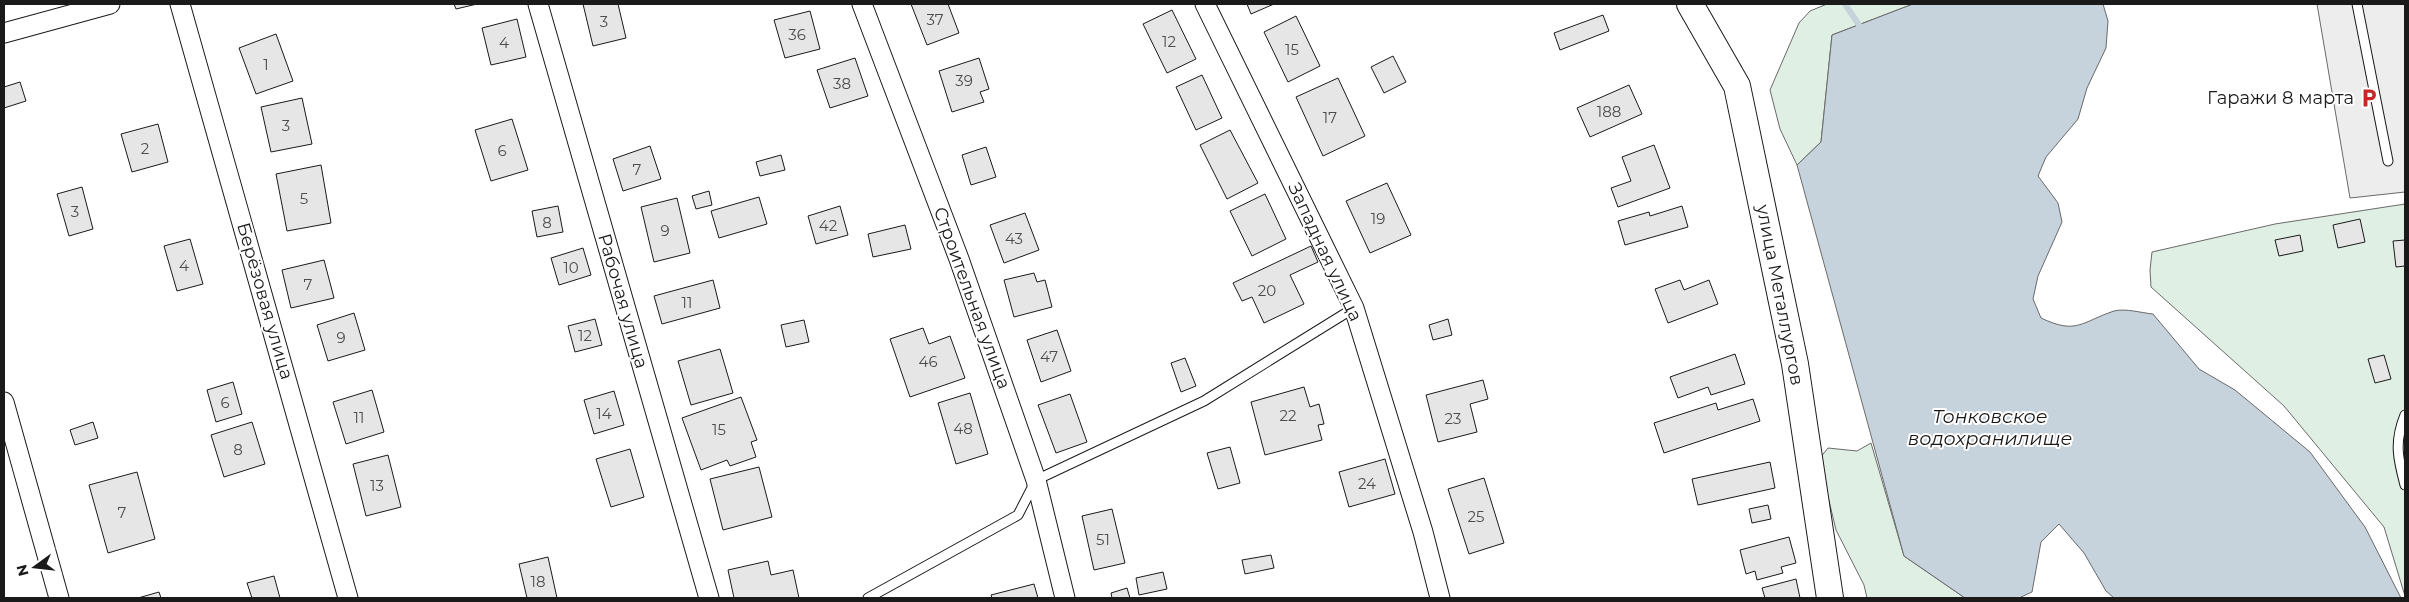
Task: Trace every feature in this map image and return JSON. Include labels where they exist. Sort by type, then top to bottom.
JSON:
[{"type":"street","points":[[4,33],[110,4]]},
{"type":"street","name":"Берёзовая улица","points":[[180,4],[348,598]]},
{"type":"street","name":"Рабочая улица","points":[[538,4],[709,598]]},
{"type":"street","name":"Строительная улица","points":[[862,4],[959,259],[1036,480],[1065,598]]},
{"type":"street","name":"Западная улица","points":[[1205,4],[1354,308],[1423,532],[1440,598]]},
{"type":"street","name":"улица Металлургов","points":[[1690,4],[1737,86],[1795,364],[1830,598]]},
{"type":"street","points":[[4,402],[59,598]]},
{"type":"lane","points":[[2357,4],[2388,161]]},
{"type":"lane","points":[[868,598],[1018,515],[1036,480],[1204,401],[1354,308]]},
{"type":"lane","points":[[2405,415],[2400,428],[2397,456],[2405,485]]},
{"type":"green space","points":[[1827,4],[1913,4],[1832,35],[1821,142],[1797,165],[1780,129],[1770,90],[1799,23],[1810,11]]},
{"type":"green space","points":[[2405,204],[2405,596],[2384,527],[2284,406],[2151,287],[2150,270],[2152,252],[2275,224]]},
{"type":"green space","points":[[1871,443],[1904,556],[1965,598],[1867,598],[1864,585],[1836,530],[1819,459],[1828,448],[1857,451]]},
{"type":"shaded area","name":"Гаражи 8 марта","points":[[2317,4],[2405,4],[2405,192],[2350,198]]},
{"type":"water","name":"Тонковское водохранилище","points":[[1913,4],[2103,4],[2108,21],[2106,48],[2087,88],[2078,119],[2046,157],[2038,176],[2058,203],[2062,222],[2038,276],[2033,299],[2041,318],[2063,326],[2071,326],[2086,323],[2118,310],[2153,314],[2199,369],[2235,390],[2310,452],[2365,527],[2401,598],[2114,598],[2106,591],[2084,553],[2059,524],[2041,542],[2032,592],[2019,598],[1965,598],[1904,556],[1797,165],[1821,142],[1832,35]]},
{"type":"building","points":[[454,4],[477,4],[456,9]]},
{"type":"building","points":[[583,4],[618,4],[626,38],[593,46]]},
{"type":"building","points":[[911,4],[948,4],[959,33],[927,45]]},
{"type":"building","points":[[1247,4],[1274,4],[1251,14]]},
{"type":"building","points":[[1172,10],[1196,59],[1167,73],[1143,24]]},
{"type":"building","points":[[810,11],[820,49],[785,58],[774,20]]},
{"type":"building","points":[[1603,15],[1609,31],[1560,50],[1554,33]]},
{"type":"building","points":[[1296,16],[1320,66],[1288,82],[1264,32]]},
{"type":"building","points":[[517,19],[526,57],[491,65],[482,28]]},
{"type":"building","points":[[276,34],[293,81],[256,94],[239,48]]},
{"type":"building","points":[[1393,56],[1406,82],[1384,93],[1371,67]]},
{"type":"building","points":[[855,58],[868,96],[830,108],[817,70]]},
{"type":"building","points":[[979,58],[989,89],[980,92],[984,102],[952,112],[939,71]]},
{"type":"building","points":[[1202,75],[1222,118],[1196,130],[1176,87]]},
{"type":"building","points":[[1338,78],[1365,136],[1323,156],[1296,97]]},
{"type":"building","points":[[20,82],[26,101],[4,108],[4,87]]},
{"type":"building","points":[[1629,85],[1642,114],[1590,137],[1577,108]]},
{"type":"building","points":[[302,98],[312,144],[271,152],[261,107]]},
{"type":"building","points":[[512,119],[528,170],[491,181],[475,130]]},
{"type":"building","points":[[158,124],[168,162],[132,172],[121,134]]},
{"type":"building","points":[[1230,130],[1258,183],[1227,199],[1200,145]]},
{"type":"building","points":[[1654,145],[1670,188],[1618,207],[1611,188],[1631,181],[1622,157]]},
{"type":"building","points":[[650,146],[661,179],[623,191],[613,159]]},
{"type":"building","points":[[986,147],[996,177],[971,185],[962,155]]},
{"type":"building","points":[[781,155],[785,170],[760,176],[756,162]]},
{"type":"building","points":[[321,165],[331,223],[287,231],[276,174]]},
{"type":"building","points":[[1387,183],[1411,235],[1370,253],[1346,201]]},
{"type":"building","points":[[82,187],[93,229],[69,236],[57,194]]},
{"type":"building","points":[[709,191],[712,205],[696,209],[692,196]]},
{"type":"building","points":[[1265,194],[1286,239],[1252,256],[1230,211]]},
{"type":"building","points":[[759,197],[767,224],[719,238],[711,211]]},
{"type":"building","points":[[677,198],[690,253],[654,262],[641,207]]},
{"type":"building","points":[[558,206],[563,232],[537,237],[532,211]]},
{"type":"building","points":[[840,206],[848,235],[816,244],[808,216]]},
{"type":"building","points":[[1682,206],[1688,227],[1625,245],[1618,221],[1649,212],[1650,216]]},
{"type":"building","points":[[1025,213],[1039,250],[1004,263],[990,225]]},
{"type":"building","points":[[2360,219],[2365,242],[2338,248],[2333,225]]},
{"type":"building","points":[[905,225],[911,249],[873,257],[868,234]]},
{"type":"building","points":[[2300,235],[2303,251],[2279,256],[2275,240]]},
{"type":"building","points":[[190,239],[203,284],[177,291],[164,246]]},
{"type":"building","points":[[2405,240],[2405,266],[2396,267],[2393,241]]},
{"type":"building","points":[[1311,246],[1318,262],[1290,275],[1304,304],[1264,323],[1252,297],[1242,301],[1233,283]]},
{"type":"building","points":[[583,248],[591,275],[559,285],[551,258]]},
{"type":"building","points":[[324,260],[334,298],[291,308],[282,270]]},
{"type":"building","points":[[1034,273],[1037,282],[1045,280],[1052,307],[1014,317],[1004,280]]},
{"type":"building","points":[[713,280],[720,308],[662,324],[654,296]]},
{"type":"building","points":[[1680,280],[1684,290],[1709,280],[1718,304],[1668,323],[1655,289]]},
{"type":"building","points":[[354,313],[365,350],[328,361],[317,325]]},
{"type":"building","points":[[595,319],[602,345],[575,352],[568,326]]},
{"type":"building","points":[[1448,319],[1452,335],[1433,340],[1429,325]]},
{"type":"building","points":[[804,320],[809,342],[786,347],[781,325]]},
{"type":"building","points":[[923,328],[929,344],[950,336],[965,378],[910,397],[890,339]]},
{"type":"building","points":[[1057,330],[1071,371],[1041,382],[1027,340]]},
{"type":"building","points":[[720,349],[733,393],[691,405],[678,361]]},
{"type":"building","points":[[1735,354],[1745,384],[1711,395],[1708,387],[1678,398],[1670,377]]},
{"type":"building","points":[[2384,355],[2391,379],[2375,383],[2368,359]]},
{"type":"building","points":[[1185,358],[1196,386],[1181,392],[1171,363]]},
{"type":"building","points":[[1483,380],[1488,399],[1470,404],[1477,432],[1438,442],[1426,395]]},
{"type":"building","points":[[233,382],[242,414],[216,422],[207,390]]},
{"type":"building","points":[[1304,387],[1310,407],[1319,404],[1324,424],[1318,425],[1322,440],[1265,455],[1251,402]]},
{"type":"building","points":[[372,390],[384,432],[346,444],[333,402]]},
{"type":"building","points":[[614,391],[624,425],[594,434],[584,400]]},
{"type":"building","points":[[970,393],[988,454],[956,464],[938,403]]},
{"type":"building","points":[[1070,394],[1087,442],[1056,453],[1038,405]]},
{"type":"building","points":[[741,397],[757,440],[751,442],[756,457],[730,466],[727,460],[701,470],[682,418]]},
{"type":"building","points":[[1753,399],[1760,421],[1664,453],[1654,423],[1716,403],[1718,410]]},
{"type":"building","points":[[93,422],[98,438],[75,445],[70,430]]},
{"type":"building","points":[[252,422],[265,464],[224,477],[211,435]]},
{"type":"building","points":[[1230,447],[1240,483],[1218,489],[1207,453]]},
{"type":"building","points":[[630,449],[644,497],[611,507],[596,459]]},
{"type":"building","points":[[388,455],[401,507],[366,516],[353,464]]},
{"type":"building","points":[[1385,459],[1395,494],[1349,507],[1339,472]]},
{"type":"building","points":[[1770,462],[1775,488],[1698,505],[1692,479]]},
{"type":"building","points":[[759,467],[772,517],[723,530],[710,479]]},
{"type":"building","points":[[137,472],[155,539],[108,553],[89,485]]},
{"type":"building","points":[[1484,478],[1504,543],[1469,554],[1448,489]]},
{"type":"building","points":[[1768,505],[1771,519],[1752,523],[1749,509]]},
{"type":"building","points":[[1112,509],[1125,563],[1094,570],[1082,516]]},
{"type":"building","points":[[1789,537],[1796,563],[1781,567],[1783,573],[1757,580],[1755,571],[1746,574],[1740,550]]},
{"type":"building","points":[[1271,555],[1274,568],[1245,574],[1242,560]]},
{"type":"building","points":[[548,557],[557,598],[527,598],[519,564]]},
{"type":"building","points":[[768,561],[771,575],[793,570],[799,598],[734,598],[728,570]]},
{"type":"building","points":[[1163,572],[1167,589],[1139,595],[1136,578]]},
{"type":"building","points":[[274,576],[280,598],[252,598],[247,583]]},
{"type":"building","points":[[1796,579],[1800,598],[1765,598],[1762,588]]},
{"type":"building","points":[[1034,584],[1038,598],[992,598],[991,595]]},
{"type":"building","points":[[1127,588],[1130,598],[1112,598],[1111,593]]},
{"type":"building","points":[[159,592],[161,598],[138,598]]},
{"type":"waterway","points":[[1845,4],[1859,25]]},
{"type":"place","name":"Гаражи 8 марта","points":[[2369,98]]}]
